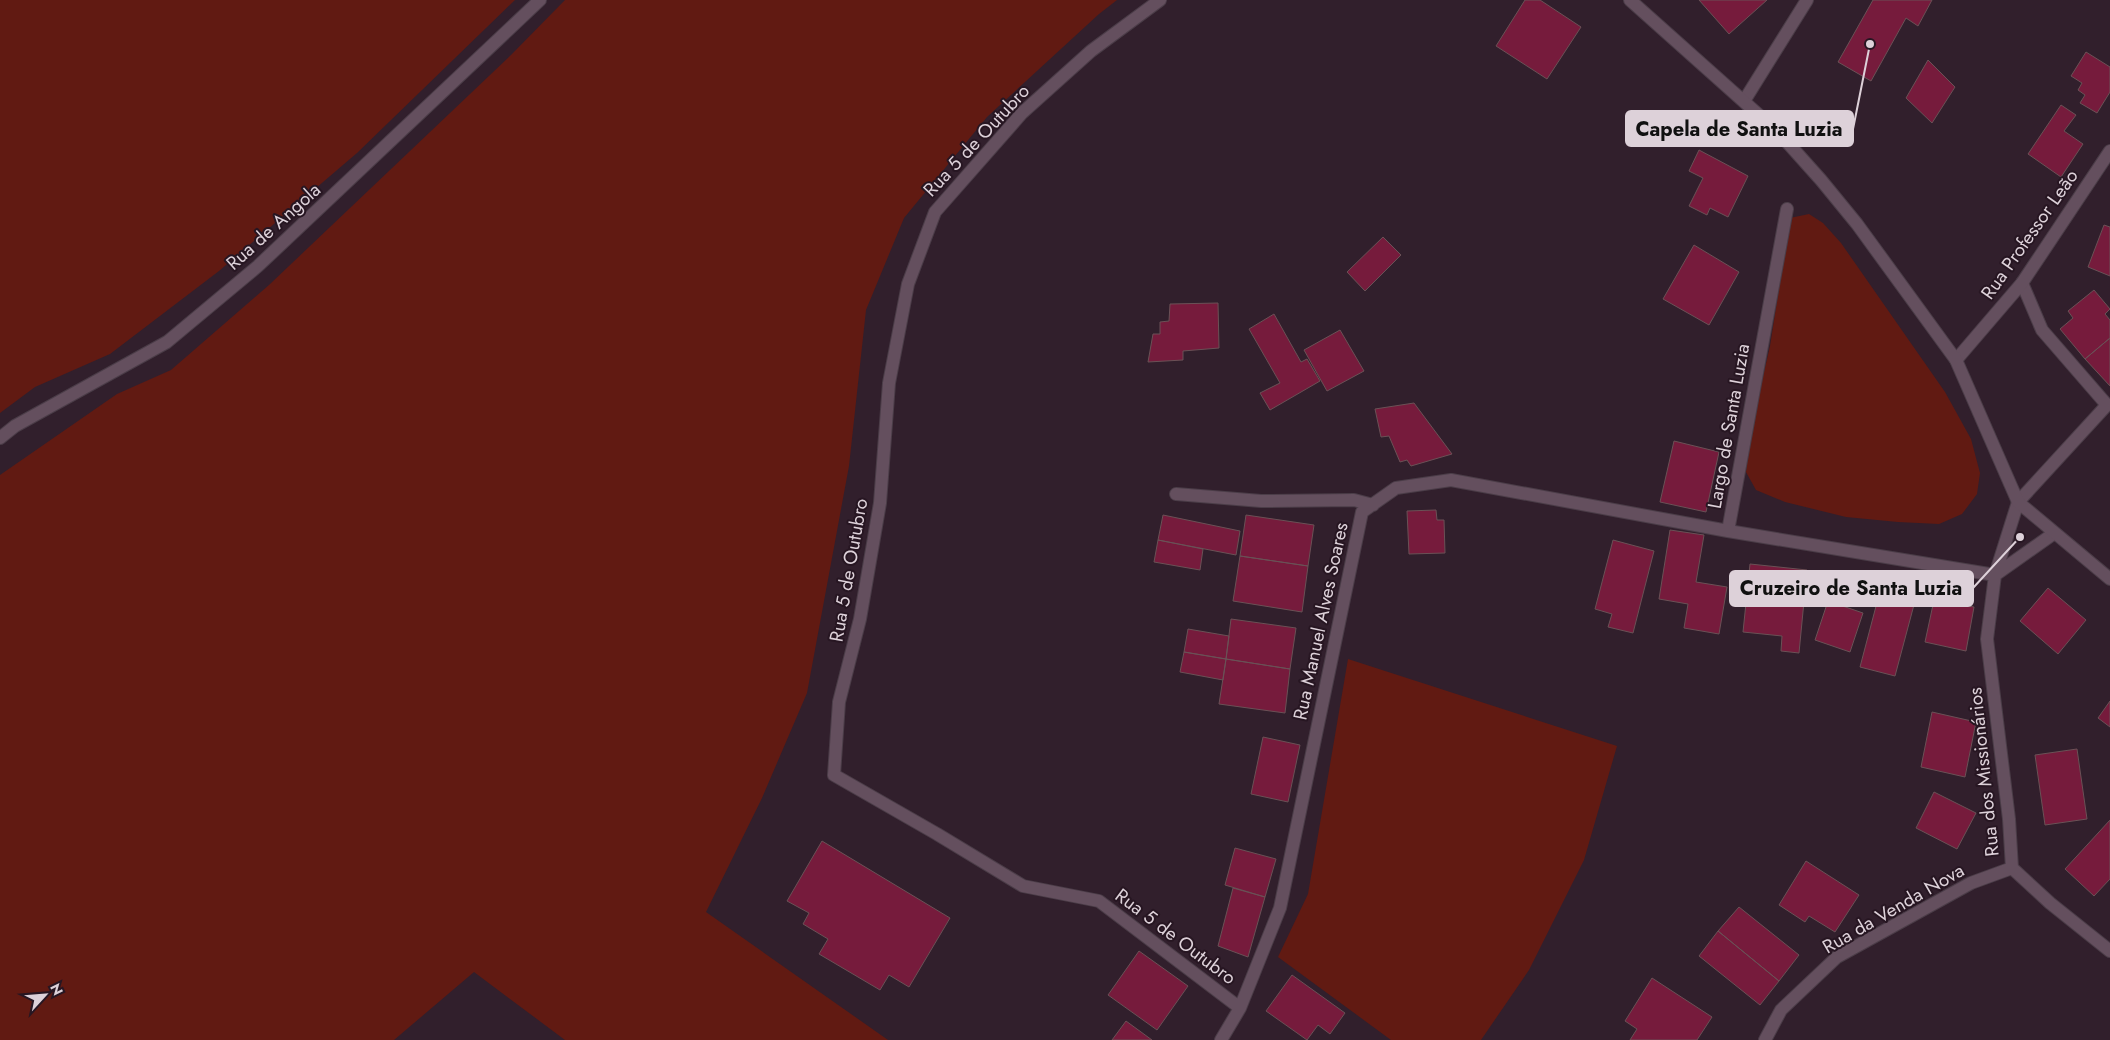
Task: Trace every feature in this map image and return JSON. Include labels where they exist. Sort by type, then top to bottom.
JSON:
[{"type":"street","name":"Rua de Angola","points":[[0,438],[15,426],[167,342],[258,266],[540,0]]},
{"type":"street","name":"Rua 5 de Outubro","points":[[1160,0],[1091,51],[1022,113],[935,212],[908,284],[889,383],[880,503],[860,619],[839,702],[834,776],[937,834],[1023,886],[1099,901],[1240,1008]]},
{"type":"street","points":[[1630,0],[1779,133],[1854,220],[1956,360],[2018,502],[2053,534],[2110,579]]},
{"type":"street","points":[[1744,101],[1807,0]]},
{"type":"street","name":"Rua Professor Leão","points":[[1956,360],[2022,283],[2110,151]]},
{"type":"street","name":"Largo de Santa Luzia","points":[[1787,209],[1728,531],[1995,575]]},
{"type":"street","points":[[1995,575],[2018,502],[2107,406],[2042,330],[2022,283]]},
{"type":"street","name":"Rua Manuel Alves Soares","points":[[1221,1040],[1240,1008],[1280,908],[1362,512],[1396,488],[1451,480],[1728,531]]},
{"type":"street","points":[[1176,494],[1261,501],[1354,500],[1372,505]]},
{"type":"street","points":[[1995,575],[2053,534]]},
{"type":"street","name":"Rua dos Missionários","points":[[1995,575],[1987,639],[2009,819],[2012,868],[2050,903],[2110,951]]},
{"type":"street","name":"Rua da Venda Nova","points":[[1765,1040],[1780,1010],[1837,957],[1971,883],[2012,868]]},
{"type":"shaded area","points":[[0,0],[515,0],[357,153],[219,271],[110,354],[35,387],[0,413]]},
{"type":"shaded area","points":[[565,0],[1117,0],[1099,14],[987,117],[904,218],[866,310],[849,466],[807,693],[762,798],[706,912],[888,1040],[565,1040],[474,972],[394,1040],[0,1040],[0,475],[117,394],[171,370],[269,285],[511,55]]},
{"type":"shaded area","points":[[1809,214],[1823,223],[1841,243],[1945,392],[1971,439],[1980,473],[1977,494],[1962,514],[1939,524],[1846,517],[1785,502],[1756,490],[1746,472],[1750,433],[1770,346],[1790,218]]},
{"type":"shaded area","points":[[1348,659],[1617,746],[1584,860],[1529,970],[1481,1040],[1391,1040],[1278,957],[1308,894]]},
{"type":"building","points":[[1525,0],[1540,0],[1581,27],[1547,79],[1496,46]]},
{"type":"building","points":[[1699,0],[1767,0],[1729,34]]},
{"type":"building","points":[[1873,0],[1932,0],[1918,26],[1906,18],[1871,81],[1838,62]]},
{"type":"building","points":[[2086,52],[2110,67],[2110,92],[2097,113],[2080,103],[2085,95],[2078,90],[2082,83],[2071,76]]},
{"type":"building","points":[[1928,60],[1955,87],[1932,123],[1906,98]]},
{"type":"building","points":[[2061,105],[2076,115],[2064,131],[2083,144],[2061,177],[2028,154]]},
{"type":"building","points":[[1699,150],[1748,176],[1728,217],[1710,208],[1707,215],[1689,206],[1703,178],[1689,171]]},
{"type":"building","points":[[2104,225],[2110,227],[2110,276],[2088,267]]},
{"type":"building","points":[[1383,237],[1401,255],[1365,291],[1347,272]]},
{"type":"building","points":[[1694,245],[1739,272],[1709,325],[1663,299]]},
{"type":"building","points":[[2094,290],[2110,309],[2105,314],[2110,320],[2110,338],[2085,359],[2060,329],[2073,318],[2068,311]]},
{"type":"building","points":[[1218,303],[1219,348],[1183,351],[1183,360],[1148,362],[1153,334],[1160,334],[1160,322],[1169,321],[1170,304]]},
{"type":"building","points":[[1274,314],[1301,362],[1307,359],[1320,381],[1270,410],[1260,393],[1280,383],[1249,329]]},
{"type":"building","points":[[1340,330],[1364,371],[1327,391],[1304,350]]},
{"type":"building","points":[[2110,338],[2110,386],[2085,359]]},
{"type":"building","points":[[1414,403],[1452,454],[1411,466],[1407,460],[1400,462],[1389,436],[1381,437],[1375,409]]},
{"type":"building","points":[[1674,441],[1719,452],[1706,512],[1660,502]]},
{"type":"building","points":[[1436,510],[1437,520],[1444,520],[1445,553],[1409,554],[1407,511]]},
{"type":"building","points":[[1163,515],[1240,531],[1236,555],[1158,540]]},
{"type":"building","points":[[1246,515],[1314,525],[1308,566],[1240,556]]},
{"type":"building","points":[[1670,530],[1704,535],[1696,582],[1727,587],[1719,634],[1684,628],[1688,604],[1659,599]]},
{"type":"building","points":[[1158,540],[1203,549],[1200,570],[1154,562]]},
{"type":"building","points":[[1613,540],[1654,551],[1633,633],[1608,627],[1612,614],[1595,609]]},
{"type":"building","points":[[1240,556],[1308,566],[1302,612],[1233,601]]},
{"type":"building","points":[[1750,564],[1807,570],[1799,653],[1781,651],[1782,636],[1743,632]]},
{"type":"building","points":[[2048,588],[2086,620],[2058,654],[2020,621]]},
{"type":"building","points":[[1880,591],[1915,601],[1895,676],[1860,667]]},
{"type":"building","points":[[1934,600],[1974,607],[1966,651],[1925,642]]},
{"type":"building","points":[[1828,601],[1863,613],[1850,652],[1815,640]]},
{"type":"building","points":[[1231,619],[1296,628],[1290,669],[1226,659]]},
{"type":"building","points":[[1188,629],[1229,636],[1226,659],[1184,652]]},
{"type":"building","points":[[1184,652],[1226,659],[1223,680],[1180,672]]},
{"type":"building","points":[[1226,659],[1290,669],[1285,713],[1219,704]]},
{"type":"building","points":[[2110,701],[2110,727],[2098,718]]},
{"type":"building","points":[[1932,712],[1976,722],[1965,777],[1921,767]]},
{"type":"building","points":[[1263,737],[1300,745],[1288,802],[1251,794]]},
{"type":"building","points":[[2077,749],[2087,819],[2045,825],[2035,755]]},
{"type":"building","points":[[1934,792],[1976,813],[1957,849],[1916,828]]},
{"type":"building","points":[[2110,820],[2110,879],[2094,896],[2065,869]]},
{"type":"building","points":[[822,841],[950,918],[909,987],[889,975],[880,990],[819,954],[828,939],[803,924],[809,913],[787,901]]},
{"type":"building","points":[[1235,848],[1276,859],[1265,897],[1225,885]]},
{"type":"building","points":[[1806,861],[1859,895],[1835,932],[1809,916],[1805,922],[1779,905]]},
{"type":"building","points":[[1233,888],[1265,897],[1248,957],[1218,946]]},
{"type":"building","points":[[1739,907],[1799,955],[1779,981],[1718,931]]},
{"type":"building","points":[[1718,931],[1779,981],[1760,1005],[1699,956]]},
{"type":"building","points":[[1139,951],[1188,986],[1157,1030],[1108,995]]},
{"type":"building","points":[[1292,975],[1345,1013],[1330,1034],[1318,1025],[1307,1040],[1266,1011]]},
{"type":"building","points":[[1652,978],[1712,1017],[1697,1040],[1630,1040],[1637,1029],[1625,1021]]},
{"type":"building","points":[[1126,1021],[1152,1040],[1112,1040]]},
{"type":"place","name":"Capela de Santa Luzia","points":[[1870,44]]},
{"type":"place","name":"Cruzeiro de Santa Luzia","points":[[2020,537]]}]
